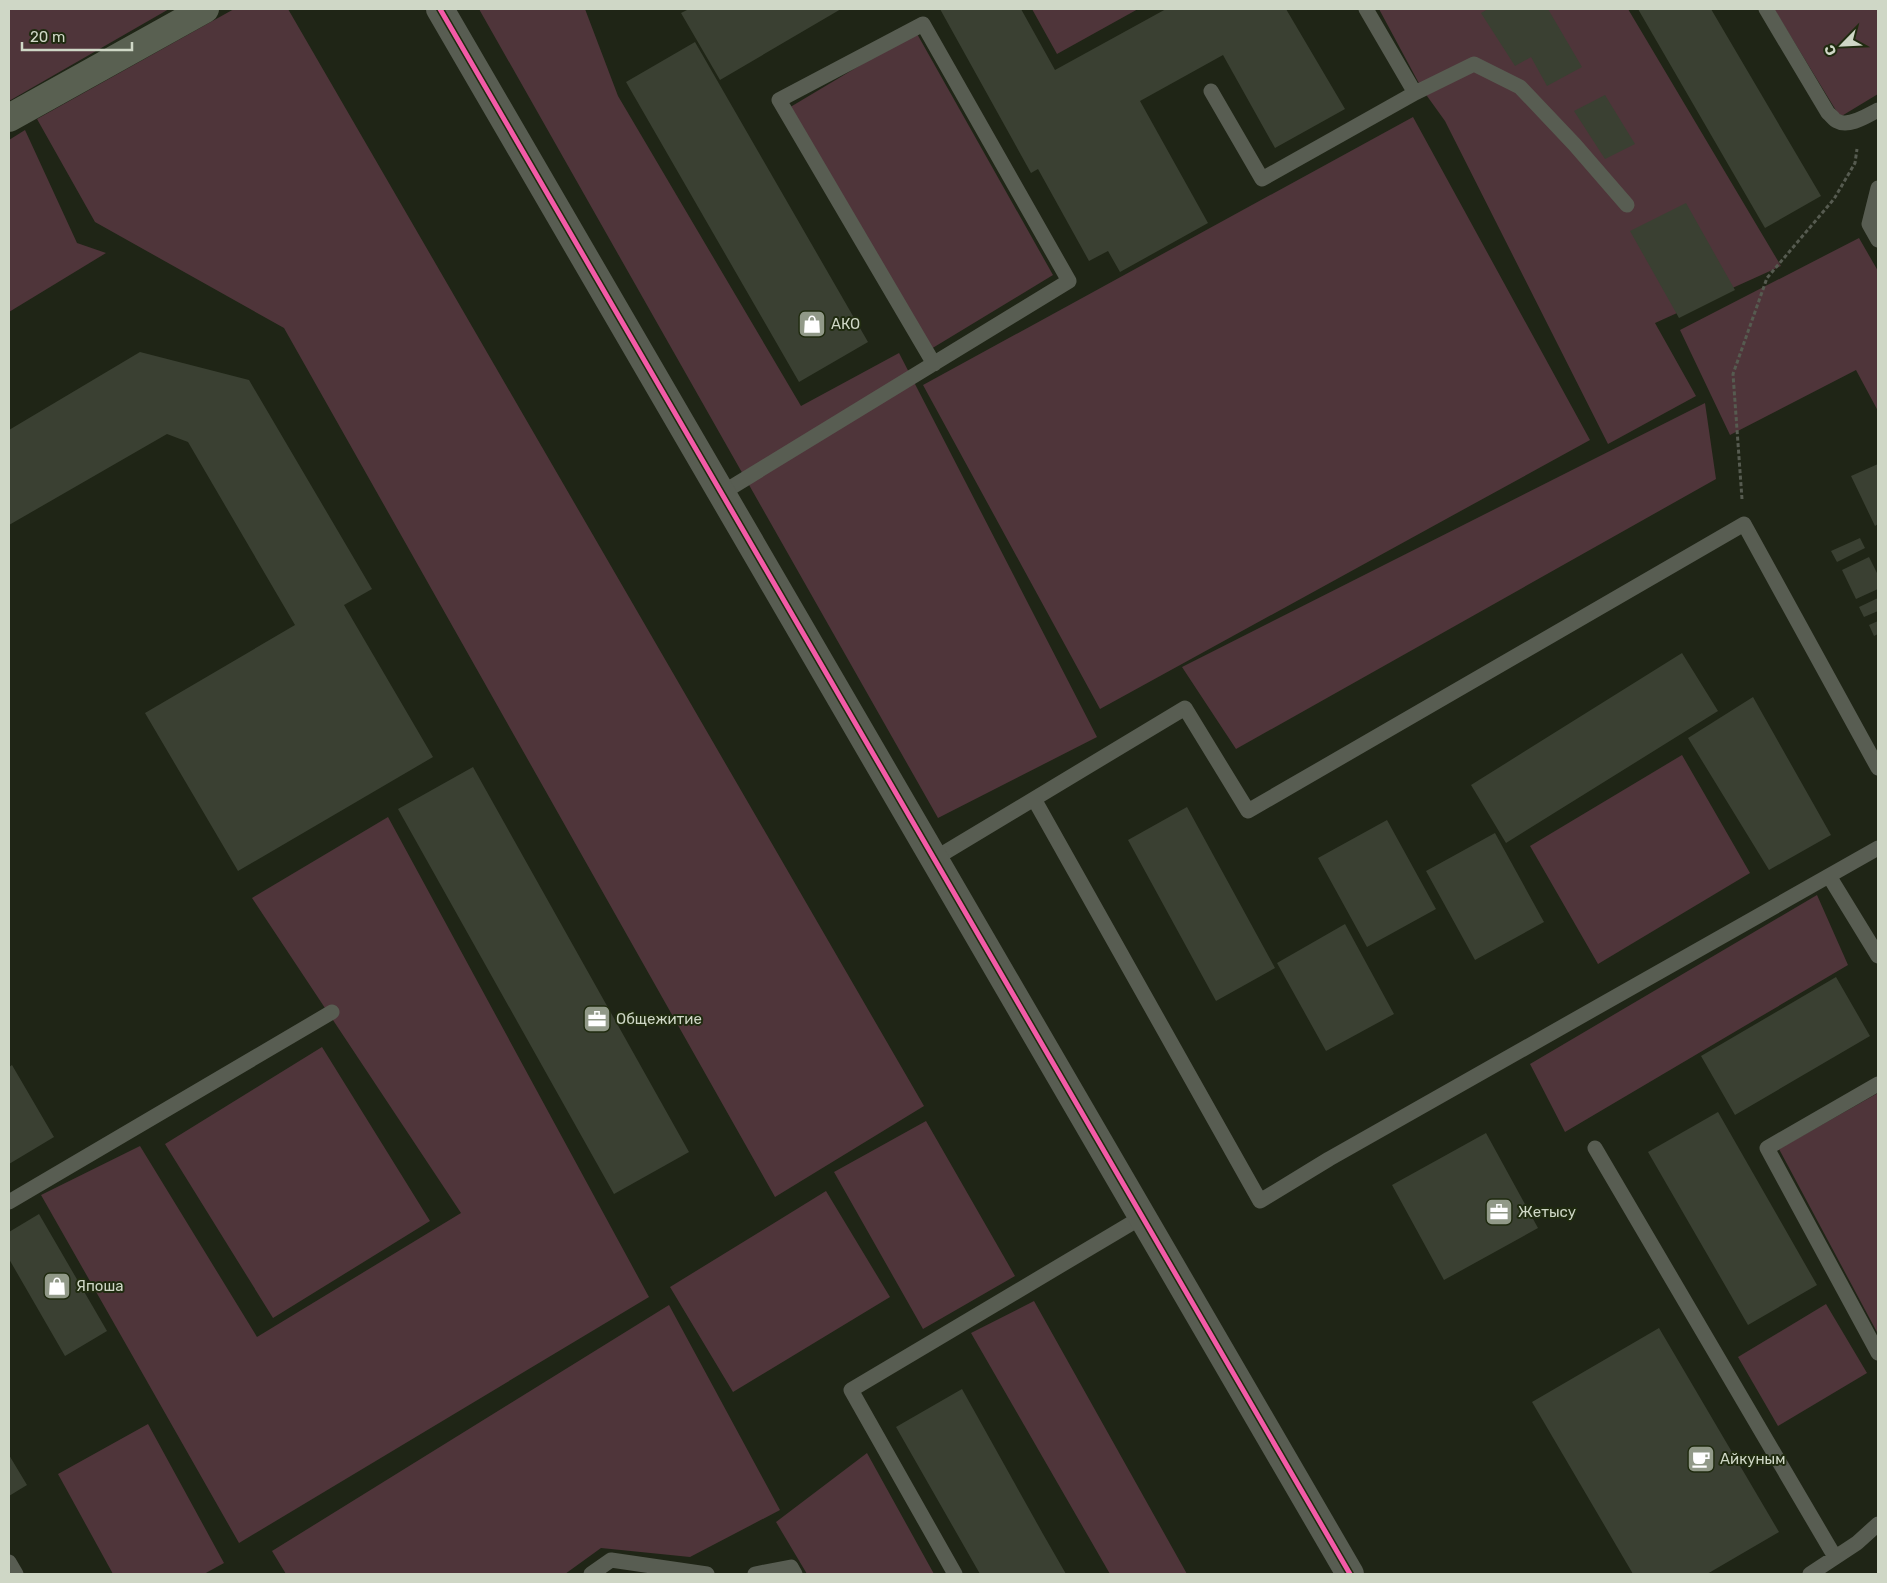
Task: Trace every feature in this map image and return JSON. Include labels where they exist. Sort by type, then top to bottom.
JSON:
[{"type":"main road","points":[[9,118],[205,9]]},
{"type":"street","points":[[440,9],[1350,1574]]},
{"type":"lane","points":[[1366,9],[1414,93]]},
{"type":"lane","points":[[1766,9],[1828,113],[1837,122],[1846,123],[1878,110]]},
{"type":"lane","points":[[722,493],[934,364],[1069,281],[923,24],[779,100],[934,364]]},
{"type":"lane","points":[[1211,91],[1262,179],[1414,93],[1474,64],[1520,87],[1575,145],[1627,205]]},
{"type":"lane","points":[[1878,188],[1869,224],[1878,240]]},
{"type":"lane","points":[[934,859],[1185,708],[1248,812],[1744,524],[1878,768]]},
{"type":"lane","points":[[1034,799],[1260,1201],[1329,1159],[1878,848]]},
{"type":"lane","points":[[1830,876],[1878,956]]},
{"type":"lane","points":[[9,1202],[332,1012]]},
{"type":"lane","points":[[1878,1084],[1767,1148],[1878,1354]]},
{"type":"lane","points":[[1595,1148],[1835,1557]]},
{"type":"lane","points":[[954,1574],[851,1390],[1142,1217]]},
{"type":"lane","points":[[1810,1574],[1857,1543],[1878,1524]]},
{"type":"lane","points":[[591,1574],[611,1560],[707,1574]]},
{"type":"lane","points":[[9,1562],[16,1574]]},
{"type":"lane","points":[[755,1574],[791,1567],[795,1574]]},
{"type":"path","points":[[1744,524],[1733,374],[1767,278],[1834,199],[1855,163],[1864,117]]},
{"type":"shaded area","points":[[9,9],[169,9],[9,101]]},
{"type":"shaded area","points":[[234,9],[288,9],[924,1106],[775,1197],[284,328],[95,222],[37,119]]},
{"type":"shaded area","points":[[479,9],[585,9],[618,96],[801,406],[899,353],[1097,737],[938,818]]},
{"type":"shaded area","points":[[1032,9],[1138,9],[1057,54]]},
{"type":"shaded area","points":[[1379,9],[1628,9],[1781,266],[1655,323],[1696,396],[1608,444],[1445,121],[1422,89]]},
{"type":"shaded area","points":[[1774,9],[1878,9],[1878,94],[1840,117]]},
{"type":"shaded area","points":[[916,32],[1053,275],[926,352],[787,109]]},
{"type":"shaded area","points":[[1413,117],[1590,440],[1100,709],[923,385]]},
{"type":"shaded area","points":[[25,130],[77,243],[106,253],[9,312],[9,140]]},
{"type":"shaded area","points":[[1859,238],[1878,271],[1878,411],[1856,370],[1730,435],[1680,330]]},
{"type":"shaded area","points":[[1705,403],[1716,479],[1236,749],[1182,667]]},
{"type":"shaded area","points":[[1682,755],[1750,873],[1598,964],[1530,846]]},
{"type":"shaded area","points":[[388,817],[649,1297],[239,1543],[41,1195],[140,1146],[257,1337],[461,1213],[252,898]]},
{"type":"shaded area","points":[[1817,895],[1848,965],[1565,1132],[1530,1064]]},
{"type":"shaded area","points":[[322,1047],[430,1221],[273,1318],[165,1144]]},
{"type":"shaded area","points":[[1878,1093],[1878,1334],[1779,1149]]},
{"type":"shaded area","points":[[926,1121],[1015,1276],[923,1329],[834,1172]]},
{"type":"shaded area","points":[[826,1191],[890,1297],[733,1392],[670,1287]]},
{"type":"shaded area","points":[[1034,1301],[1187,1574],[1110,1574],[971,1333]]},
{"type":"shaded area","points":[[1826,1304],[1867,1373],[1778,1426],[1738,1357]]},
{"type":"shaded area","points":[[669,1305],[780,1510],[690,1557],[601,1548],[565,1574],[286,1574],[272,1551]]},
{"type":"shaded area","points":[[148,1424],[224,1563],[204,1574],[113,1574],[58,1474]]},
{"type":"shaded area","points":[[867,1453],[934,1574],[807,1574],[776,1522]]},
{"type":"building","points":[[689,9],[841,9],[720,80],[681,13]]},
{"type":"building","points":[[940,9],[1021,9],[1055,70],[1166,9],[1286,9],[1345,109],[1275,148],[1223,55],[1140,101],[1208,223],[1120,272],[1108,251],[1089,261],[1038,169],[1031,173]]},
{"type":"building","points":[[1488,9],[1548,9],[1582,67],[1547,86],[1531,57],[1515,66],[1481,13]]},
{"type":"building","points":[[1638,9],[1711,9],[1821,196],[1765,228]]},
{"type":"building","points":[[695,42],[868,342],[799,382],[626,82]]},
{"type":"building","points":[[1605,95],[1635,144],[1605,159],[1574,111]]},
{"type":"building","points":[[1686,203],[1735,290],[1679,318],[1630,231]]},
{"type":"building","points":[[140,352],[249,380],[372,589],[344,605],[433,757],[238,871],[145,713],[295,625],[188,442],[167,434],[9,525],[9,430]]},
{"type":"building","points":[[1878,464],[1878,524],[1875,526],[1851,476]]},
{"type":"building","points":[[1860,538],[1865,548],[1837,562],[1831,551]]},
{"type":"building","points":[[1869,557],[1878,575],[1878,589],[1856,599],[1842,570]]},
{"type":"building","points":[[1878,598],[1878,611],[1864,617],[1859,607]]},
{"type":"building","points":[[1878,621],[1878,634],[1874,636],[1869,625]]},
{"type":"building","points":[[1682,653],[1718,711],[1506,843],[1471,785]]},
{"type":"building","points":[[1753,697],[1831,835],[1769,870],[1688,738]]},
{"type":"building","points":[[473,767],[689,1152],[614,1194],[398,809]]},
{"type":"building","points":[[1187,807],[1275,968],[1216,1001],[1128,840]]},
{"type":"building","points":[[1387,820],[1436,909],[1367,947],[1318,858]]},
{"type":"building","points":[[1495,833],[1544,922],[1475,960],[1426,871]]},
{"type":"building","points":[[1345,924],[1394,1014],[1326,1051],[1277,963]]},
{"type":"building","points":[[1836,977],[1870,1036],[1735,1115],[1701,1056]]},
{"type":"building","points":[[12,1065],[54,1137],[9,1164],[9,1067]]},
{"type":"building","points":[[1718,1112],[1817,1285],[1748,1325],[1648,1152]]},
{"type":"building","points":[[1486,1133],[1538,1228],[1444,1280],[1392,1185]]},
{"type":"building","points":[[39,1214],[107,1331],[65,1356],[9,1259],[9,1232]]},
{"type":"building","points":[[1659,1328],[1779,1532],[1707,1574],[1633,1574],[1532,1402]]},
{"type":"building","points":[[962,1389],[1066,1574],[980,1574],[896,1427]]},
{"type":"building","points":[[9,1455],[27,1485],[9,1496]]},
{"type":"cycle path","points":[[440,9],[1350,1574]]},
{"type":"place","name":"АКО","points":[[812,324]]},
{"type":"place","name":"Общежитие","points":[[597,1019]]},
{"type":"place","name":"Жетысу","points":[[1499,1212]]},
{"type":"place","name":"Япоша","points":[[57,1286]]},
{"type":"place","name":"Айкуным","points":[[1701,1459]]}]
